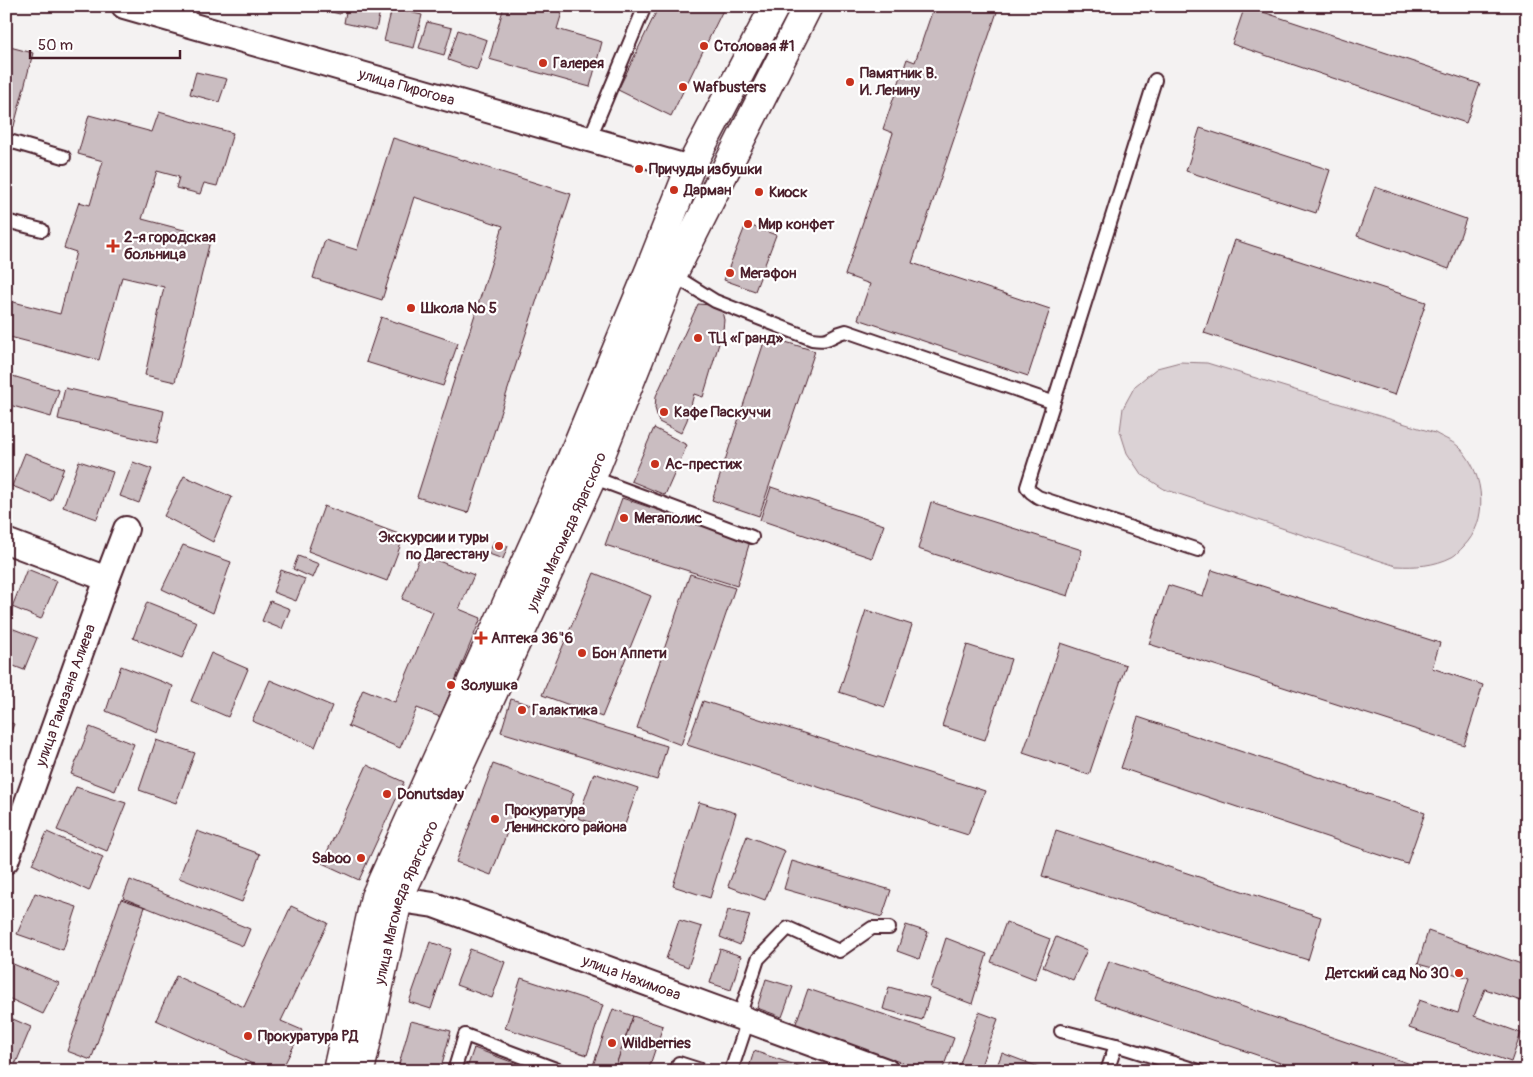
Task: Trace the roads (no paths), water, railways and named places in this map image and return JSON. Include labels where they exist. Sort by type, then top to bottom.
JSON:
[{"type":"main road","name":"улица Магомеда Ярагского","points":[[662,271],[690,168],[776,6]]},
{"type":"main road","name":"улица Магомеда Ярагского","points":[[337,1071],[387,898],[579,474],[662,271],[808,6]]},
{"type":"main road","name":"улица Магомеда Ярагского","points":[[360,1071],[387,898]]},
{"type":"street","name":"улица Пирогова","points":[[124,6],[188,15],[589,140],[690,168]]},
{"type":"street","name":"улица Рамазана Алиева","points":[[6,861],[126,529]]},
{"type":"street","points":[[6,540],[107,579]]},
{"type":"street","name":"улица Нахимова","points":[[387,898],[434,905],[886,1071]]},
{"type":"lane","points":[[589,140],[645,6]]},
{"type":"lane","points":[[1155,80],[1026,484],[1027,489],[1038,497],[1198,550]]},
{"type":"lane","points":[[6,140],[64,157]]},
{"type":"lane","points":[[6,221],[42,230]]},
{"type":"lane","points":[[662,271],[715,302],[812,339],[824,341],[846,331],[1052,402]]},
{"type":"lane","points":[[579,474],[752,537]]},
{"type":"lane","points":[[731,1071],[758,959],[788,928],[839,952],[872,928],[889,928]]},
{"type":"lane","points":[[1061,1031],[1116,1045],[1199,1071]]},
{"type":"lane","points":[[454,1071],[465,1035],[561,1071]]},
{"type":"lane","points":[[1107,1071],[1116,1045]]},
{"type":"lane","points":[[676,1071],[679,1063],[704,1071]]},
{"type":"place","name":"Столовая #1","points":[[704,46]]},
{"type":"place","name":"Галерея","points":[[543,63]]},
{"type":"place","name":"Памятник В. И. Ленину","points":[[850,82]]},
{"type":"place","name":"Wafbusters","points":[[683,87]]},
{"type":"place","name":"Причуды избушки","points":[[639,169]]},
{"type":"place","name":"Дарман","points":[[674,190]]},
{"type":"place","name":"Киоск","points":[[759,192]]},
{"type":"place","name":"Мир конфет","points":[[748,224]]},
{"type":"place","name":"2-я городская больница","points":[[113,246]]},
{"type":"place","name":"Мегафон","points":[[730,273]]},
{"type":"place","name":"Школа № 5","points":[[411,308]]},
{"type":"place","name":"ТЦ «Гранд»","points":[[698,338]]},
{"type":"place","name":"Кафе Паскуччи","points":[[664,412]]},
{"type":"place","name":"Ас-престиж","points":[[655,464]]},
{"type":"place","name":"Мегаполис","points":[[624,518]]},
{"type":"place","name":"Экскурсии и туры по Дагестану","points":[[499,546]]},
{"type":"place","name":"Аптека 36\"6","points":[[481,638]]},
{"type":"place","name":"Бон Аппети","points":[[582,653]]},
{"type":"place","name":"Золушка","points":[[451,685]]},
{"type":"place","name":"Галактика","points":[[522,710]]},
{"type":"place","name":"Donutsday","points":[[387,794]]},
{"type":"place","name":"Прокуратура Ленинского района","points":[[495,819]]},
{"type":"place","name":"Saboo","points":[[361,858]]},
{"type":"place","name":"Детский сад № 30","points":[[1459,973]]},
{"type":"place","name":"Прокуратура РД","points":[[248,1036]]},
{"type":"place","name":"Wildberries","points":[[612,1043]]}]
